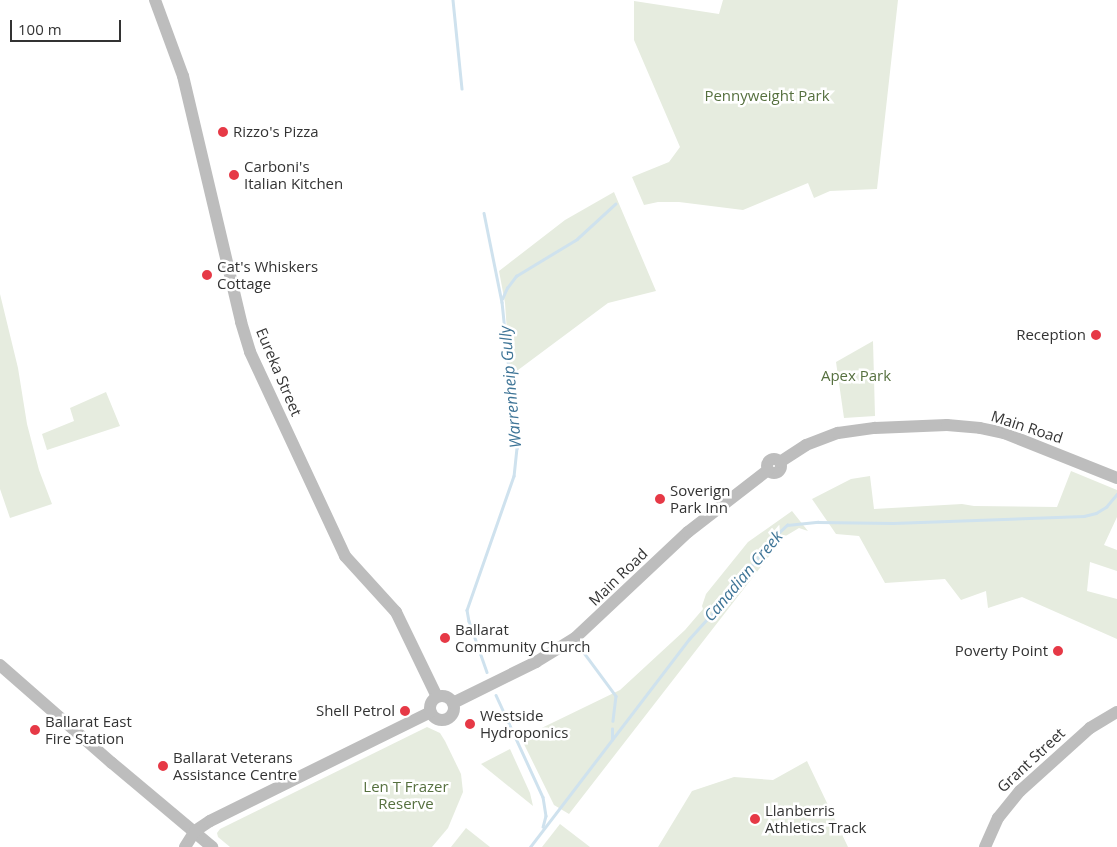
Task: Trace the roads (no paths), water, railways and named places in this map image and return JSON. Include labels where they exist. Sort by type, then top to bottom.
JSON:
[{"type":"main road","name":"Eureka Street","points":[[155,0],[183,76],[241,322],[250,352],[345,556],[356,570],[390,604],[400,618],[437,697]]},
{"type":"main road","name":"Main Road","points":[[453,703],[564,646],[597,619],[698,523],[768,470],[770,460],[775,459],[780,462],[806,445],[838,432],[874,428],[955,426],[991,430],[1014,436],[1117,478]]},
{"type":"main road","points":[[0,665],[212,847]]},
{"type":"main road","points":[[437,697],[447,697],[453,703],[452,713],[446,719],[438,719],[431,712],[431,704],[437,697]]},
{"type":"main road","points":[[185,847],[194,832],[220,816],[431,712]]},
{"type":"main road","name":"Grant Street","points":[[985,847],[998,818],[1020,791],[1090,728],[1117,712]]},
{"type":"waterway","name":"Warrenheip Gully","points":[[453,0],[462,89]]},
{"type":"waterway","points":[[502,299],[516,276],[577,239],[615,204]]},
{"type":"waterway","name":"Warrenheip Gully","points":[[484,213],[502,302],[517,448],[514,476],[467,610],[487,672]]},
{"type":"waterway","name":"Canadian Creek","points":[[530,847],[689,639],[726,598],[774,537],[787,525],[818,522],[893,523],[1084,516],[1096,513],[1106,507],[1117,494]]},
{"type":"waterway","points":[[582,650],[616,696],[613,721]]},
{"type":"waterway","name":"Warrenheip Gully","points":[[496,695],[543,797],[546,816],[543,827]]},
{"type":"waterway","name":"Canadian Creek","points":[[612,729],[612,740]]},
{"type":"place","name":"Rizzo's Pizza","points":[[223,132]]},
{"type":"place","name":"Carboni's Italian Kitchen","points":[[234,175]]},
{"type":"place","name":"Cat's Whiskers Cottage","points":[[207,275]]},
{"type":"place","name":"Reception","points":[[1096,335]]},
{"type":"place","name":"Soverign Park Inn","points":[[660,499]]},
{"type":"place","name":"Ballarat Community Church","points":[[445,638]]},
{"type":"place","name":"Poverty Point","points":[[1058,651]]},
{"type":"place","name":"Shell Petrol","points":[[405,711]]},
{"type":"place","name":"Westside Hydroponics","points":[[470,724]]},
{"type":"place","name":"Ballarat East Fire Station","points":[[35,730]]},
{"type":"place","name":"Ballarat Veterans Assistance Centre","points":[[163,766]]},
{"type":"place","name":"Llanberris Athletics Track","points":[[755,819]]},
{"type":"park label","name":"Pennyweight Park","points":[[767,96]]},
{"type":"park label","name":"Apex Park","points":[[856,376]]},
{"type":"park label","name":"Len T Frazer Reserve","points":[[406,794]]}]
